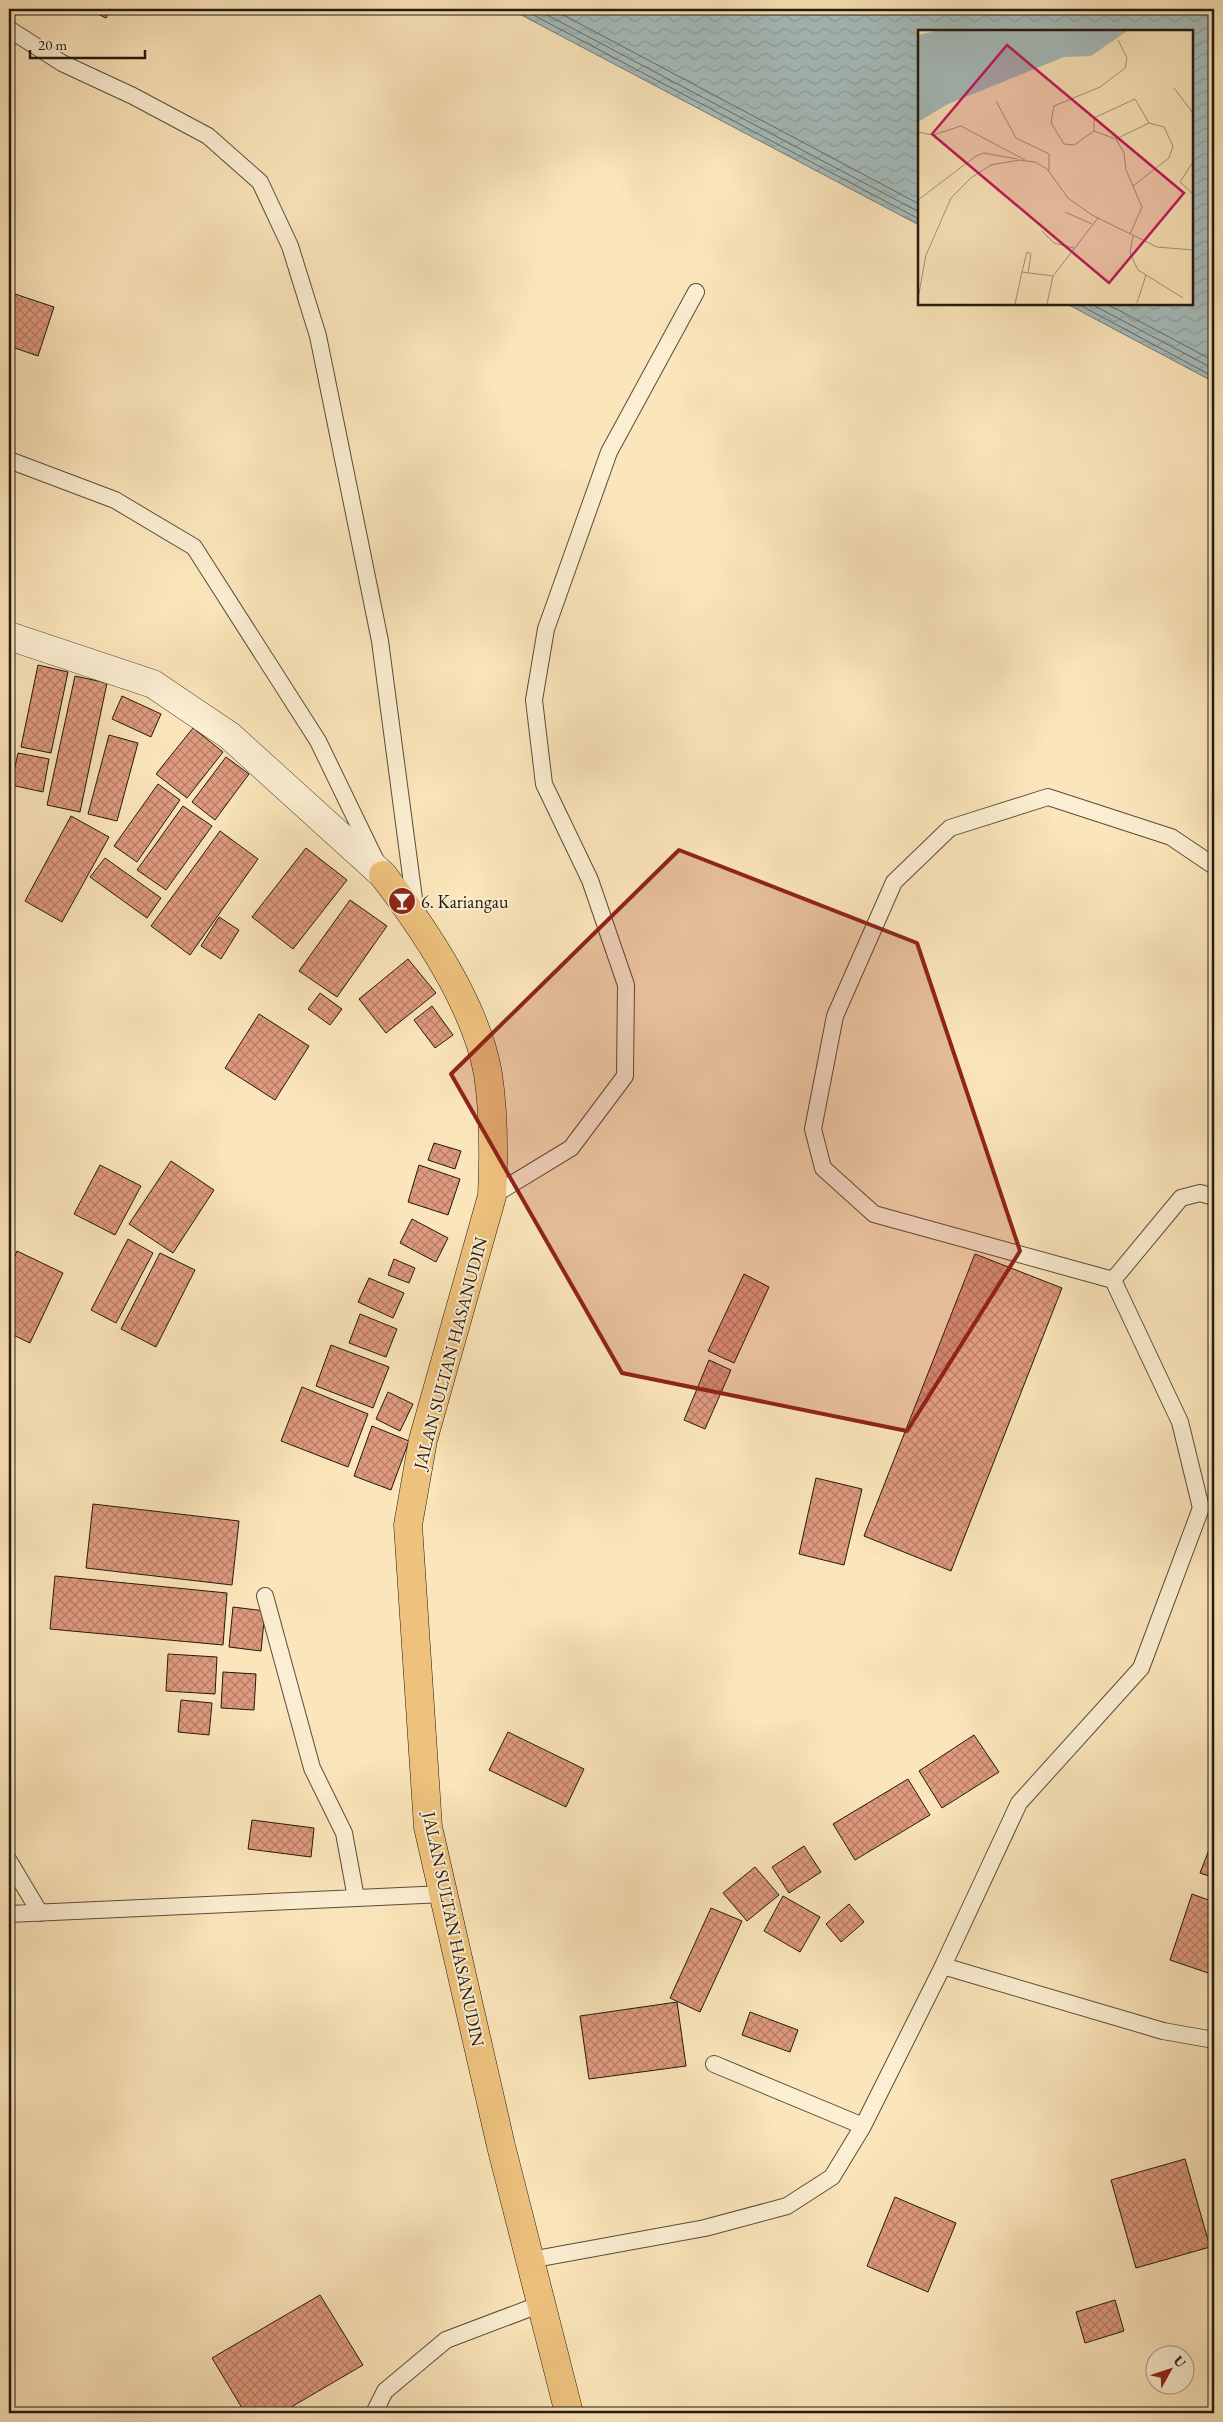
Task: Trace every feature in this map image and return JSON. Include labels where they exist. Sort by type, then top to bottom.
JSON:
[{"type":"main road","name":"JALAN SULTAN HASANUDIN","points":[[383,875],[416,919],[470,1013],[488,1074],[494,1155],[492,1196],[423,1440],[408,1525],[428,1827],[501,2146],[568,2413]]},
{"type":"street","name":"JALAN SULTAN HASANUDIN","points":[[9,636],[153,684],[230,736],[383,875]]},
{"type":"lane","points":[[9,29],[62,63],[133,96],[208,136],[260,182],[286,238],[318,336],[380,641],[416,919]]},
{"type":"lane","points":[[492,1196],[571,1148],[625,1076],[626,985],[590,880],[544,784],[534,700],[546,629],[609,452],[696,292]]},
{"type":"lane","points":[[9,460],[115,500],[194,547],[318,741],[383,875]]},
{"type":"lane","points":[[530,2260],[705,2228],[787,2206],[832,2177],[862,2126],[943,1966],[1020,1803],[1141,1668],[1208,1510],[1180,1422],[1112,1280],[874,1214],[823,1168],[813,1130],[835,1016],[894,882],[950,828],[1048,797],[1171,837],[1214,866]]},
{"type":"lane","points":[[1112,1280],[1181,1198],[1200,1193],[1214,1196]]},
{"type":"lane","points":[[265,1596],[312,1768],[344,1833],[356,1898]]},
{"type":"lane","points":[[9,1861],[40,1913]]},
{"type":"lane","points":[[9,1914],[444,1894]]},
{"type":"lane","points":[[943,1966],[1163,2031],[1214,2040]]},
{"type":"lane","points":[[714,2064],[862,2126]]},
{"type":"lane","points":[[374,2413],[384,2391],[446,2340],[541,2304]]},
{"type":"highlighted area","points":[[679,850],[917,943],[1020,1251],[907,1431],[622,1373],[451,1074]]},
{"type":"water","points":[[510,9],[1214,9],[1214,382],[1069,305],[1193,305],[1193,30],[918,30],[918,224]]},
{"type":"building","points":[[87,9],[111,9],[106,18]]},
{"type":"building","points":[[9,292],[54,307],[38,356],[9,346]]},
{"type":"building","points":[[38,665],[68,672],[51,753],[21,747]]},
{"type":"building","points":[[75,676],[107,683],[80,812],[47,805]]},
{"type":"building","points":[[122,696],[161,714],[151,737],[112,719]]},
{"type":"building","points":[[193,728],[223,752],[187,798],[156,774]]},
{"type":"building","points":[[109,735],[138,743],[117,821],[88,814]]},
{"type":"building","points":[[18,753],[49,759],[43,792],[11,785]]},
{"type":"building","points":[[226,757],[249,774],[215,820],[192,802]]},
{"type":"building","points":[[158,784],[180,800],[137,862],[114,846]]},
{"type":"building","points":[[183,806],[212,826],[166,890],[137,870]]},
{"type":"building","points":[[71,816],[109,837],[62,922],[25,901]]},
{"type":"building","points":[[220,831],[258,859],[190,955],[151,926]]},
{"type":"building","points":[[306,848],[347,880],[293,949],[252,917]]},
{"type":"building","points":[[105,858],[161,898],[147,918],[90,877]]},
{"type":"building","points":[[350,900],[387,926],[337,997],[299,971]]},
{"type":"building","points":[[219,917],[239,930],[221,959],[201,946]]},
{"type":"building","points":[[408,959],[436,993],[386,1033],[359,999]]},
{"type":"building","points":[[320,993],[342,1009],[330,1025],[308,1009]]},
{"type":"building","points":[[432,1006],[453,1035],[435,1048],[414,1020]]},
{"type":"building","points":[[259,1014],[309,1046],[275,1100],[225,1068]]},
{"type":"building","points":[[434,1143],[461,1151],[455,1169],[428,1160]]},
{"type":"building","points":[[171,1161],[214,1190],[173,1253],[129,1224]]},
{"type":"building","points":[[100,1165],[141,1186],[115,1235],[74,1214]]},
{"type":"building","points":[[419,1165],[460,1179],[448,1215],[408,1202]]},
{"type":"building","points":[[412,1219],[448,1238],[436,1262],[400,1243]]},
{"type":"building","points":[[128,1239],[153,1253],[116,1323],[91,1310]]},
{"type":"building","points":[[17,1251],[63,1273],[30,1343],[9,1333],[9,1268]]},
{"type":"building","points":[[160,1253],[195,1270],[156,1347],[121,1329]]},
{"type":"building","points":[[975,1254],[1062,1288],[951,1571],[864,1536]]},
{"type":"building","points":[[394,1259],[415,1268],[409,1283],[388,1275]]},
{"type":"building","points":[[744,1274],[769,1287],[734,1363],[708,1351]]},
{"type":"building","points":[[369,1278],[404,1293],[393,1318],[358,1302]]},
{"type":"building","points":[[360,1314],[397,1329],[386,1357],[349,1343]]},
{"type":"building","points":[[331,1345],[389,1367],[373,1408],[316,1386]]},
{"type":"building","points":[[709,1360],[731,1370],[705,1429],[684,1420]]},
{"type":"building","points":[[302,1387],[368,1414],[348,1467],[281,1441]]},
{"type":"building","points":[[388,1392],[413,1404],[400,1431],[376,1419]]},
{"type":"building","points":[[372,1426],[409,1441],[391,1490],[354,1476]]},
{"type":"building","points":[[816,1478],[862,1489],[844,1565],[799,1554]]},
{"type":"building","points":[[93,1504],[239,1521],[232,1585],[86,1568]]},
{"type":"building","points":[[55,1576],[227,1593],[223,1645],[50,1629]]},
{"type":"building","points":[[233,1607],[265,1611],[261,1651],[229,1647]]},
{"type":"building","points":[[168,1654],[217,1657],[215,1694],[166,1691]]},
{"type":"building","points":[[223,1672],[256,1674],[254,1710],[221,1708]]},
{"type":"building","points":[[181,1700],[212,1703],[209,1735],[178,1732]]},
{"type":"building","points":[[508,1732],[584,1769],[566,1807],[489,1770]]},
{"type":"building","points":[[974,1735],[999,1772],[942,1808],[919,1771]]},
{"type":"building","points":[[908,1779],[930,1815],[855,1860],[833,1824]]},
{"type":"building","points":[[252,1820],[314,1828],[311,1857],[248,1849]]},
{"type":"building","points":[[1214,1837],[1214,1878],[1200,1873]]},
{"type":"building","points":[[804,1846],[821,1872],[789,1893],[772,1867]]},
{"type":"building","points":[[755,1867],[779,1895],[747,1921],[723,1893]]},
{"type":"building","points":[[1192,1894],[1214,1902],[1214,1975],[1170,1960]]},
{"type":"building","points":[[783,1896],[820,1917],[800,1952],[764,1931]]},
{"type":"building","points":[[849,1904],[864,1922],[841,1942],[826,1924]]},
{"type":"building","points":[[711,1908],[742,1921],[700,2012],[670,1998]]},
{"type":"building","points":[[677,2002],[686,2066],[589,2079],[580,2016]]},
{"type":"building","points":[[750,2012],[798,2030],[790,2052],[742,2035]]},
{"type":"building","points":[[1185,2159],[1210,2247],[1136,2268],[1111,2180]]},
{"type":"building","points":[[895,2197],[956,2223],[928,2292],[867,2266]]},
{"type":"building","points":[[320,2295],[363,2365],[281,2413],[245,2413],[212,2358]]},
{"type":"building","points":[[1115,2300],[1124,2331],[1085,2343],[1076,2312]]},
{"type":"place","name":"6. Kariangau","points":[[402,901]]}]
